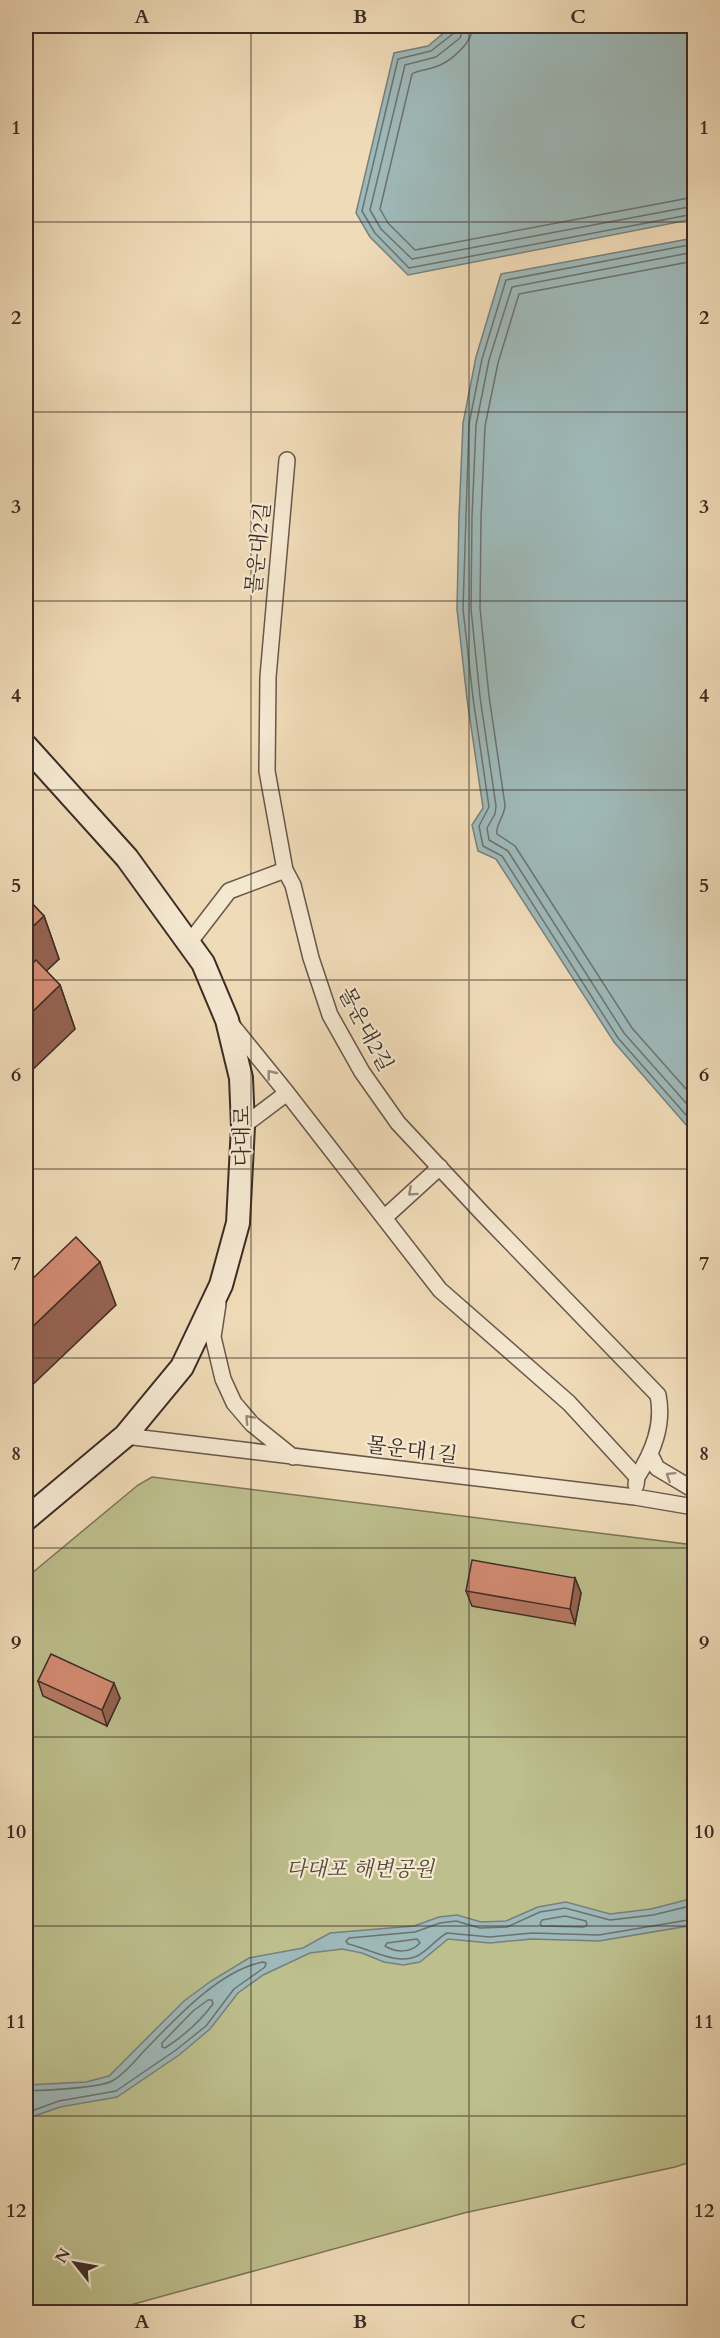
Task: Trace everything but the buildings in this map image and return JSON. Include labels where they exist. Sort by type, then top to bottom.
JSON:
[{"type":"main road","name":"다대로","points":[[26,746],[127,858],[203,963],[227,1020],[241,1078],[243,1126],[238,1223],[221,1285],[182,1367],[124,1436],[26,1519]]},
{"type":"street","name":"몰운대2길","points":[[287,460],[268,677],[267,771],[285,870],[293,885],[311,958],[330,1015],[362,1072],[398,1124],[658,1395],[661,1412],[651,1456]]},
{"type":"street","points":[[189,943],[229,891],[285,870]]},
{"type":"street","points":[[227,1020],[287,1093],[440,1290],[569,1403],[637,1477]]},
{"type":"street","points":[[243,1126],[287,1093]]},
{"type":"street","points":[[384,1218],[440,1167]]},
{"type":"street","points":[[221,1285],[213,1337],[224,1379],[234,1403],[252,1424],[293,1457]]},
{"type":"street","name":"몰운대1길","points":[[124,1436],[635,1497],[694,1507]]},
{"type":"street","points":[[635,1497],[637,1477],[651,1456],[657,1468],[694,1490]]},
{"type":"green space","name":"다대포 해변공원","points":[[152,1477],[694,1545],[694,2161],[464,2213],[105,2312],[26,2312],[26,1578],[138,1485]]},
{"type":"water","points":[[452,26],[694,26],[694,219],[408,275],[370,237],[356,213],[394,53],[428,46]]},
{"type":"water","points":[[694,238],[694,1134],[614,1042],[496,859],[478,851],[472,825],[483,808],[457,609],[463,423],[476,357],[501,274]]},
{"type":"water","points":[[694,1898],[694,1925],[599,1941],[532,1939],[490,1943],[448,1939],[420,1962],[403,1965],[384,1962],[362,1953],[342,1949],[310,1953],[263,1975],[238,1993],[210,2029],[179,2055],[117,2097],[60,2107],[26,2119],[26,2085],[86,2082],[109,2076],[184,2001],[249,1958],[303,1948],[330,1933],[414,1926],[439,1917],[457,1915],[481,1922],[506,1921],[538,1907],[566,1902],[610,1914],[651,1909]]}]
